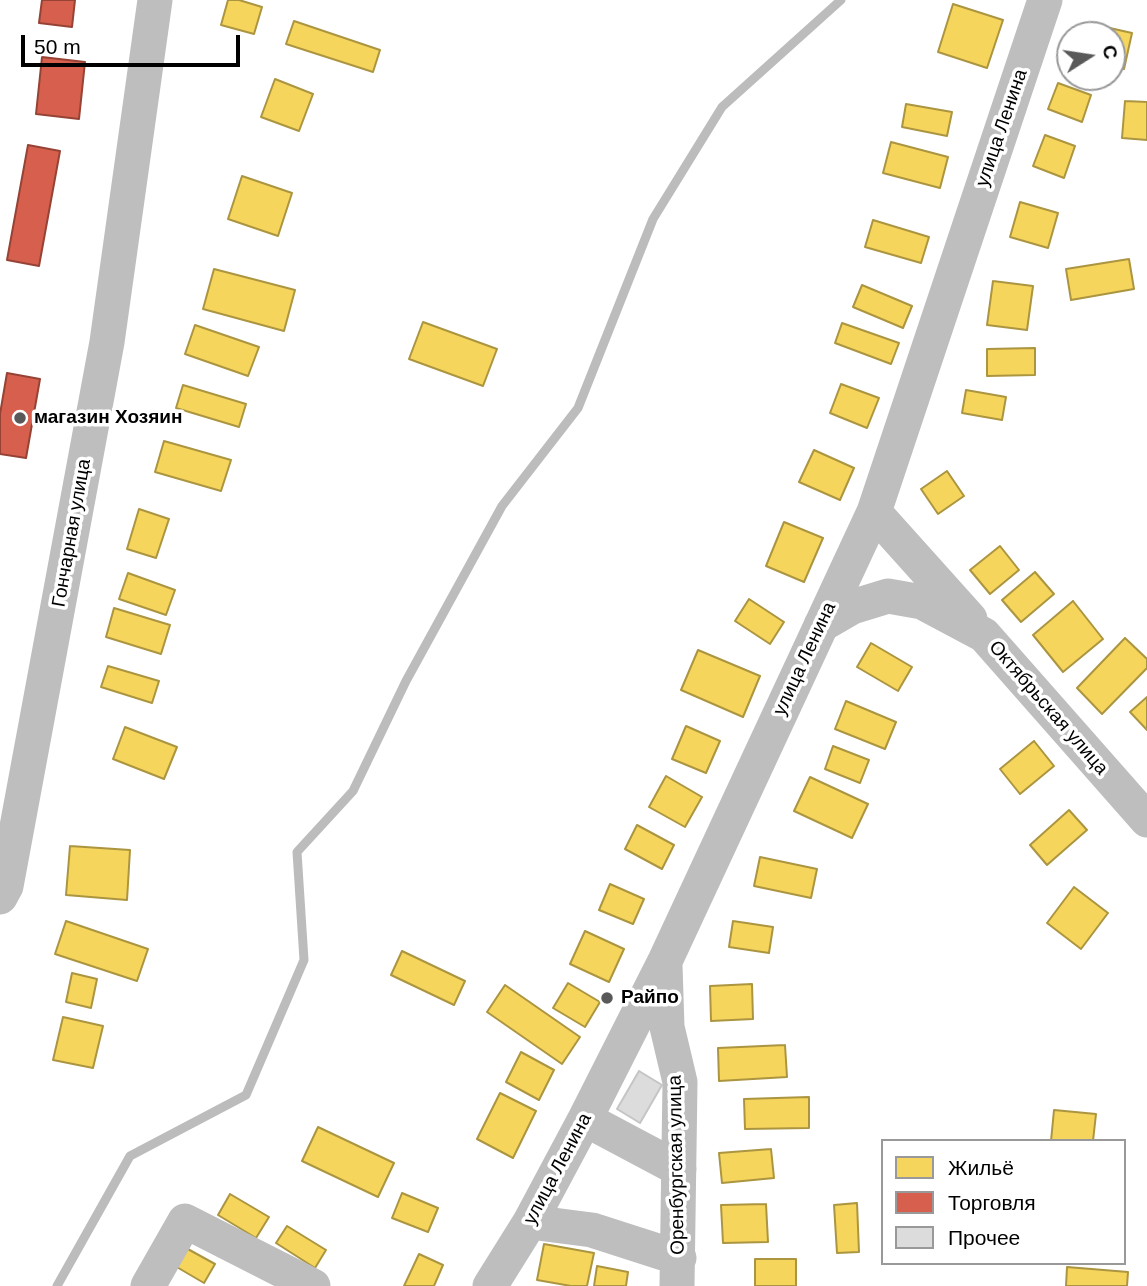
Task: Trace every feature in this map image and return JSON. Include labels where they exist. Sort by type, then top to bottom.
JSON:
[{"type":"street","name":"Гончарная улица","points":[[0,897],[6,886],[107,342],[155,0]]},
{"type":"street","name":"улица Ленина","points":[[490,1286],[530,1222],[665,961],[874,512],[1045,0]]},
{"type":"street","points":[[874,512],[984,635]]},
{"type":"street","name":"Октябрьская улица","points":[[821,625],[852,607],[888,596],[922,602],[984,635],[1147,820]]},
{"type":"street","name":"Оренбургская улица","points":[[665,961],[667,1027],[680,1082],[678,1272]]},
{"type":"street","points":[[585,1119],[679,1169]]},
{"type":"street","points":[[148,1286],[185,1221],[313,1286]]},
{"type":"street","points":[[530,1222],[592,1230],[678,1272]]},
{"type":"building: Жильё","points":[[228,0],[239,0],[262,7],[254,34],[221,25]]},
{"type":"building: Жильё","points":[[953,4],[1003,20],[987,68],[938,52]]},
{"type":"building: Жильё","points":[[294,21],[380,50],[373,72],[286,44]]},
{"type":"building: Жильё","points":[[1126,32],[1132,33],[1126,60]]},
{"type":"building: Жильё","points":[[275,79],[313,94],[299,131],[261,117]]},
{"type":"building: Жильё","points":[[1056,88],[1056,91],[1080,91],[1091,95],[1082,122],[1048,109]]},
{"type":"building: Жильё","points":[[1125,101],[1147,102],[1147,140],[1122,138]]},
{"type":"building: Жильё","points":[[906,104],[952,112],[947,136],[902,127]]},
{"type":"building: Жильё","points":[[1045,135],[1075,146],[1064,178],[1033,166]]},
{"type":"building: Жильё","points":[[891,142],[948,157],[940,188],[883,173]]},
{"type":"building: Жильё","points":[[242,176],[292,193],[278,236],[228,219]]},
{"type":"building: Жильё","points":[[1020,202],[1058,213],[1048,248],[1010,237]]},
{"type":"building: Жильё","points":[[873,220],[929,237],[921,263],[865,247]]},
{"type":"building: Жильё","points":[[1129,259],[1134,289],[1071,300],[1066,269]]},
{"type":"building: Жильё","points":[[214,269],[295,290],[284,331],[203,309]]},
{"type":"building: Жильё","points":[[993,281],[1033,286],[1027,330],[987,325]]},
{"type":"building: Жильё","points":[[862,285],[912,306],[903,328],[853,307]]},
{"type":"building: Жильё","points":[[423,322],[497,349],[483,386],[409,359]]},
{"type":"building: Жильё","points":[[842,323],[899,343],[891,364],[835,343]]},
{"type":"building: Жильё","points":[[195,325],[259,347],[248,376],[185,354]]},
{"type":"building: Жильё","points":[[1035,348],[1035,375],[987,376],[987,349]]},
{"type":"building: Жильё","points":[[841,384],[879,398],[867,428],[830,413]]},
{"type":"building: Жильё","points":[[183,385],[246,404],[239,427],[176,408]]},
{"type":"building: Жильё","points":[[966,390],[1006,397],[1002,420],[962,413]]},
{"type":"building: Жильё","points":[[164,441],[231,460],[221,491],[155,472]]},
{"type":"building: Жильё","points":[[814,450],[854,468],[840,500],[799,482]]},
{"type":"building: Жильё","points":[[947,471],[964,496],[938,514],[921,489]]},
{"type":"building: Жильё","points":[[139,509],[169,519],[156,558],[127,549]]},
{"type":"building: Жильё","points":[[784,522],[823,538],[804,582],[766,566]]},
{"type":"building: Жильё","points":[[1000,546],[1019,570],[990,594],[970,570]]},
{"type":"building: Жильё","points":[[1035,572],[1054,594],[1021,622],[1002,600]]},
{"type":"building: Жильё","points":[[128,573],[175,590],[166,615],[119,599]]},
{"type":"building: Жильё","points":[[749,599],[784,622],[770,644],[735,621]]},
{"type":"building: Жильё","points":[[1073,601],[1103,639],[1063,672],[1033,635]]},
{"type":"building: Жильё","points":[[114,608],[170,625],[161,654],[106,637]]},
{"type":"building: Жильё","points":[[1125,638],[1147,659],[1147,668],[1102,714],[1077,688]]},
{"type":"building: Жильё","points":[[871,643],[912,667],[898,691],[857,667]]},
{"type":"building: Жильё","points":[[698,650],[760,676],[743,717],[681,690]]},
{"type":"building: Жильё","points":[[108,666],[159,681],[152,703],[101,687]]},
{"type":"building: Жильё","points":[[1147,697],[1147,730],[1130,712]]},
{"type":"building: Жильё","points":[[846,701],[896,722],[885,749],[835,729]]},
{"type":"building: Жильё","points":[[686,726],[720,741],[706,773],[672,759]]},
{"type":"building: Жильё","points":[[125,727],[177,747],[164,779],[113,759]]},
{"type":"building: Жильё","points":[[1034,741],[1054,766],[1020,794],[1000,769]]},
{"type":"building: Жильё","points":[[833,746],[869,760],[860,783],[825,769]]},
{"type":"building: Жильё","points":[[666,776],[702,797],[685,827],[649,807]]},
{"type":"building: Жильё","points":[[810,777],[868,804],[852,838],[794,811]]},
{"type":"building: Жильё","points":[[1069,810],[1087,830],[1047,865],[1030,845]]},
{"type":"building: Жильё","points":[[637,825],[674,845],[662,869],[625,849]]},
{"type":"building: Жильё","points":[[70,846],[130,850],[127,900],[66,895]]},
{"type":"building: Жильё","points":[[760,857],[817,869],[811,898],[754,886]]},
{"type":"building: Жильё","points":[[610,884],[644,899],[633,924],[599,910]]},
{"type":"building: Жильё","points":[[1074,887],[1108,913],[1081,949],[1047,923]]},
{"type":"building: Жильё","points":[[66,921],[148,949],[137,981],[55,954]]},
{"type":"building: Жильё","points":[[733,921],[773,927],[769,953],[729,947]]},
{"type":"building: Жильё","points":[[585,931],[624,949],[609,982],[570,964]]},
{"type":"building: Жильё","points":[[402,951],[465,981],[454,1005],[391,975]]},
{"type":"building: Жильё","points":[[72,973],[97,979],[91,1008],[66,1002]]},
{"type":"building: Жильё","points":[[568,983],[600,1002],[585,1027],[553,1008]]},
{"type":"building: Жильё","points":[[752,984],[753,1019],[711,1021],[710,986]]},
{"type":"building: Жильё","points":[[505,985],[580,1037],[562,1064],[487,1012]]},
{"type":"building: Жильё","points":[[63,1017],[103,1026],[93,1068],[53,1060]]},
{"type":"building: Жильё","points":[[785,1045],[787,1077],[719,1081],[718,1048]]},
{"type":"building: Жильё","points":[[521,1052],[554,1070],[539,1100],[506,1082]]},
{"type":"building: Жильё","points":[[500,1093],[536,1111],[513,1158],[477,1139]]},
{"type":"building: Жильё","points":[[809,1097],[809,1128],[745,1129],[744,1099]]},
{"type":"building: Жильё","points":[[1054,1110],[1096,1114],[1093,1139],[1051,1139]]},
{"type":"building: Жильё","points":[[318,1127],[394,1163],[378,1197],[302,1161]]},
{"type":"building: Жильё","points":[[771,1149],[774,1178],[722,1183],[719,1153]]},
{"type":"building: Жильё","points":[[402,1193],[438,1208],[428,1232],[392,1218]]},
{"type":"building: Жильё","points":[[230,1194],[269,1217],[256,1238],[218,1215]]},
{"type":"building: Жильё","points":[[857,1203],[859,1252],[837,1253],[834,1205]]},
{"type":"building: Жильё","points":[[766,1204],[768,1242],[723,1243],[721,1205]]},
{"type":"building: Жильё","points":[[287,1226],[326,1250],[315,1268],[276,1243]]},
{"type":"building: Жильё","points":[[544,1244],[594,1253],[587,1286],[537,1280]]},
{"type":"building: Жильё","points":[[186,1248],[215,1264],[204,1283],[175,1266]]},
{"type":"building: Жильё","points":[[419,1254],[443,1265],[434,1286],[404,1286]]},
{"type":"building: Жильё","points":[[755,1259],[796,1259],[796,1286],[755,1286]]},
{"type":"building: Жильё","points":[[597,1266],[628,1272],[626,1286],[594,1286]]},
{"type":"building: Жильё","points":[[1067,1267],[1128,1272],[1127,1286],[1066,1286]]},
{"type":"building: Торговля","points":[[42,0],[75,0],[72,27],[39,23]]},
{"type":"building: Торговля","points":[[42,57],[85,62],[79,119],[36,114]]},
{"type":"building: Торговля","points":[[28,145],[60,151],[39,266],[7,260]]},
{"type":"building: Торговля","points":[[7,373],[40,379],[26,458],[0,454],[0,414]]},
{"type":"building: Прочее","points":[[639,1071],[662,1085],[640,1123],[617,1109]]},
{"type":"waterway","points":[[57,1286],[130,1156],[246,1095],[304,960],[297,852],[353,791],[406,681],[502,506],[578,408],[653,219],[722,107],[841,0]]},
{"type":"place","name":"магазин Хозяин","points":[[20,418]]},
{"type":"place","name":"Райпо","points":[[607,998]]}]
